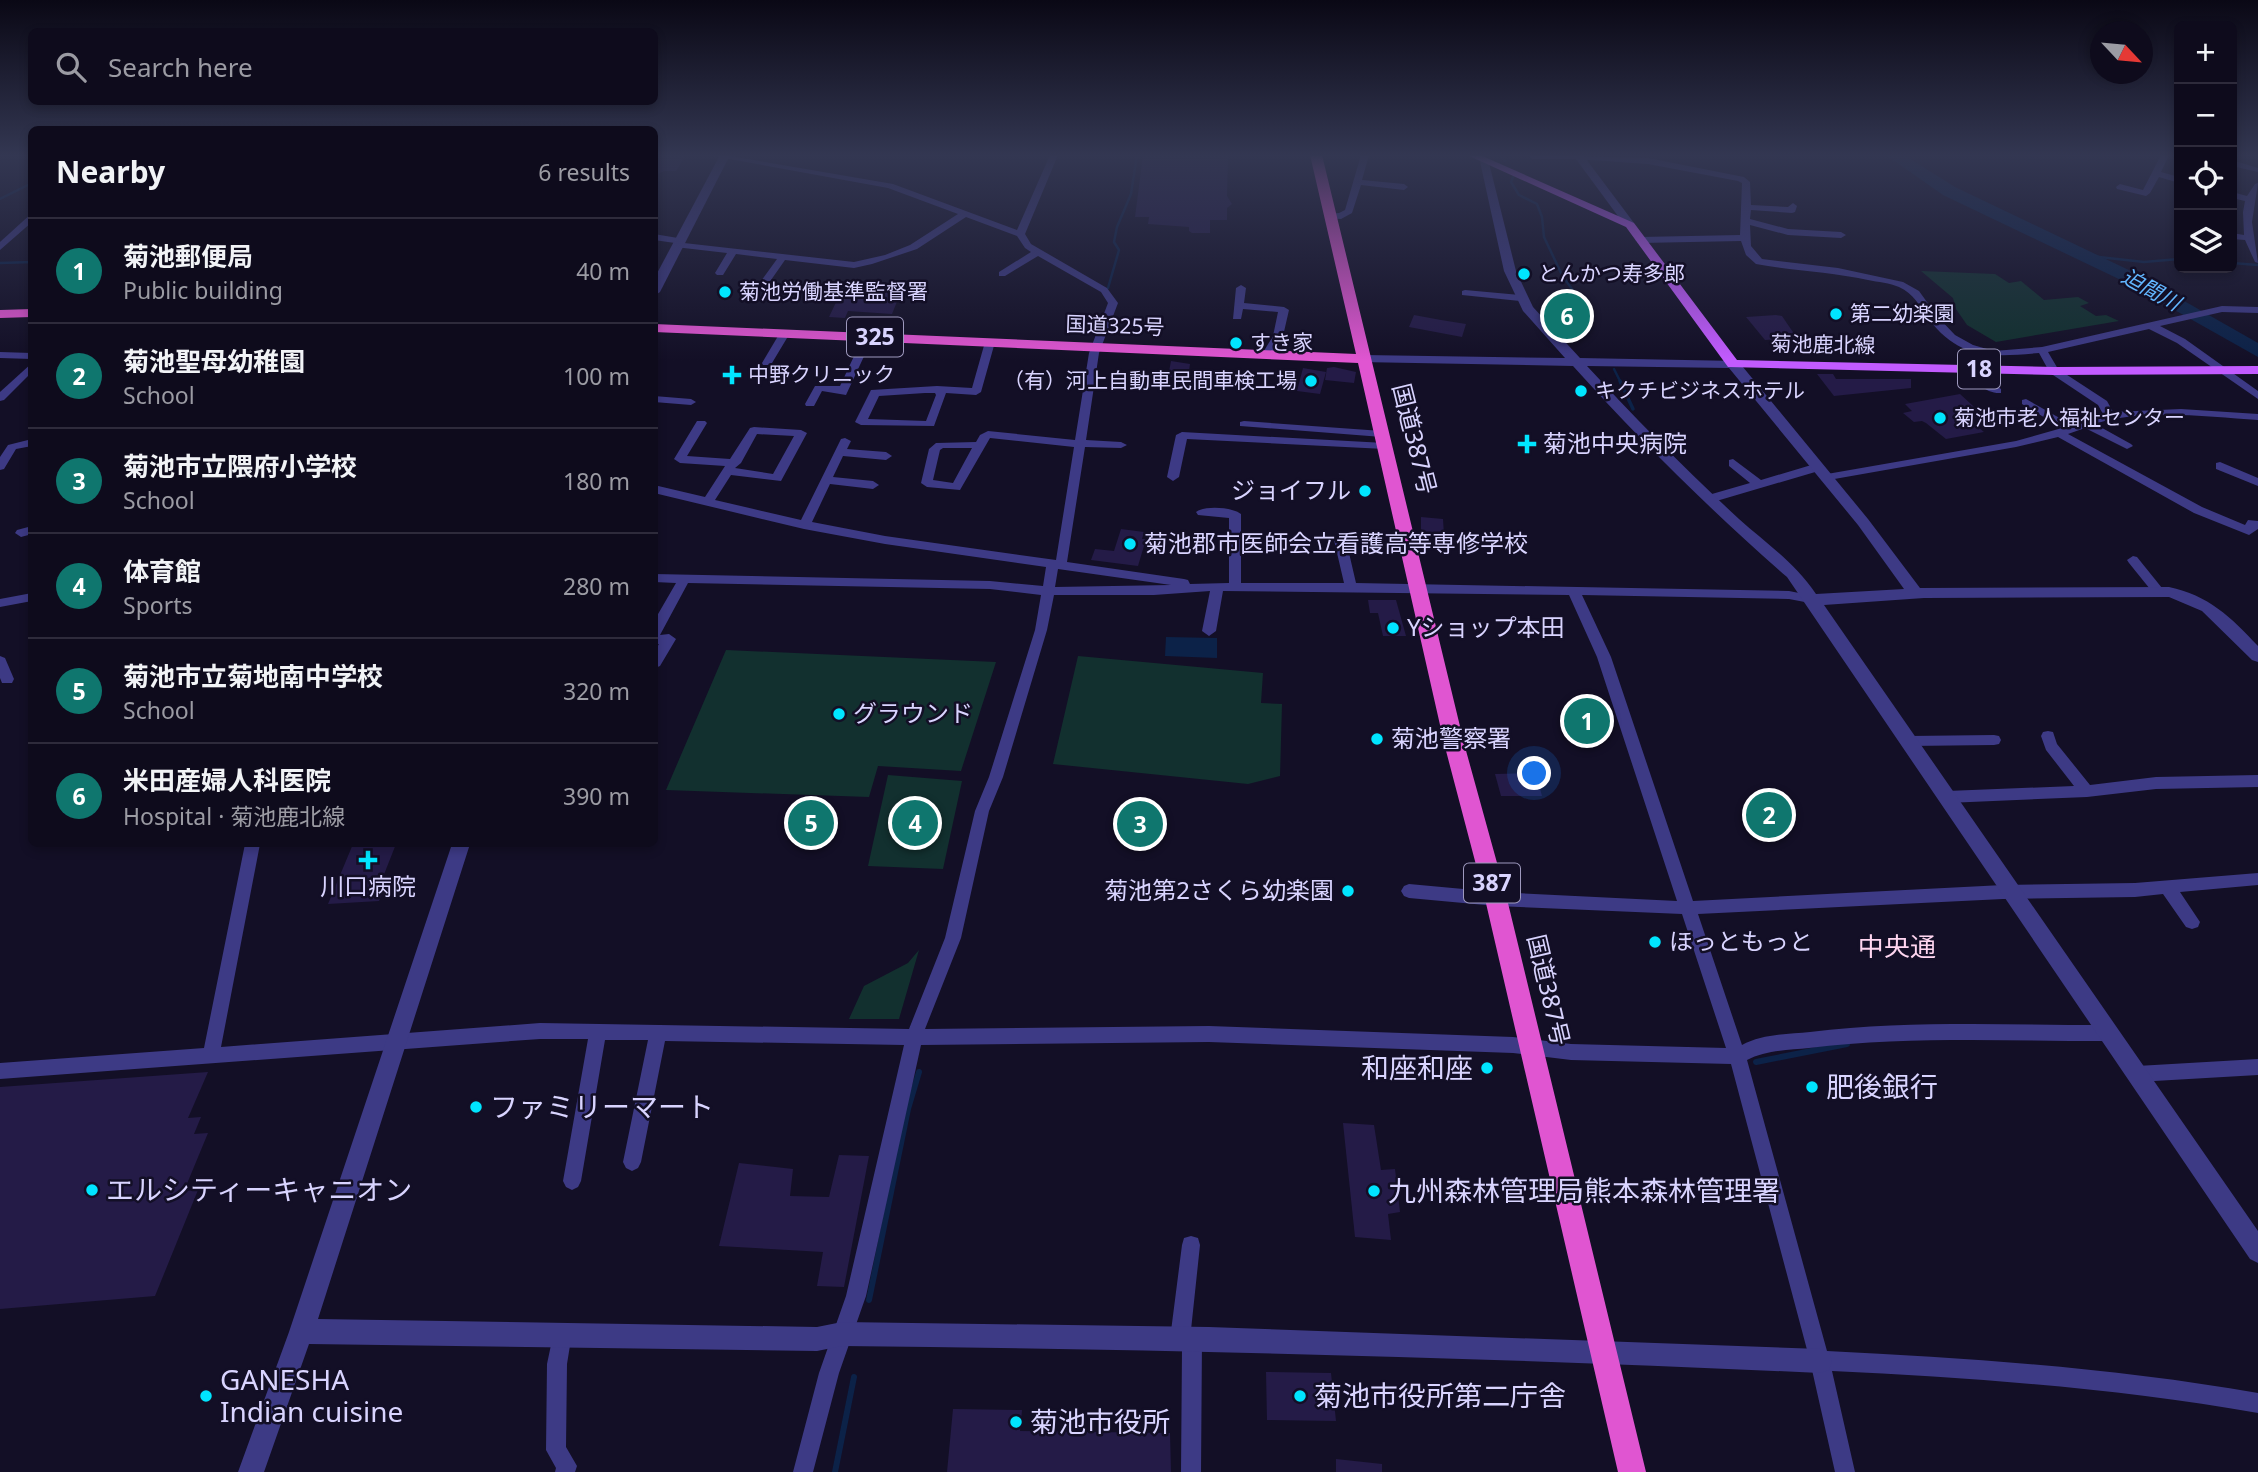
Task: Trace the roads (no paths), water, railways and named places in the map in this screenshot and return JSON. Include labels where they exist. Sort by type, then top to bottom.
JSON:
[{"type":"highway","points":[[1333,224],[1364,359]]},
{"type":"highway","points":[[0,314],[25,314]]},
{"type":"highway","name":"国道325号","points":[[658,328],[1364,359]]},
{"type":"highway","name":"国道387号","points":[[1364,359],[1455,747],[1496,900],[1632,1472]]},
{"type":"main road","points":[[1627,224],[1733,364]]},
{"type":"main road","name":"菊池鹿北線","points":[[1733,364],[2054,371],[2258,370]]},
{"type":"street","points":[[0,247],[23,224]]},
{"type":"street","points":[[658,284],[689,224]]},
{"type":"street","points":[[658,238],[782,258],[854,265],[880,261],[924,242],[951,224]]},
{"type":"street","points":[[803,1472],[842,1334],[856,1296],[914,1037],[953,937],[982,811],[996,777],[1041,630],[1048,591],[1057,564],[1096,347],[1113,303],[1111,298],[1091,282],[1028,246],[1020,234],[990,224]]},
{"type":"street","points":[[1020,234],[1024,224]]},
{"type":"street","points":[[1497,224],[1520,298],[1576,362],[1709,499],[1793,573],[2258,1251]]},
{"type":"street","points":[[1746,224],[1744,238],[1748,253],[1759,262],[1838,271],[1900,284],[1916,293],[1933,318],[1951,337],[1976,350],[2000,355],[2042,350],[2222,309],[2258,310]]},
{"type":"street","points":[[1756,224],[1788,232],[1841,235]]},
{"type":"street","points":[[2248,224],[2249,237],[2258,260]]},
{"type":"street","points":[[2237,236],[2249,237]]},
{"type":"street","points":[[1640,240],[1744,238]]},
{"type":"street","points":[[720,273],[734,250]]},
{"type":"street","points":[[1002,274],[1037,251]]},
{"type":"street","points":[[761,288],[782,258]]},
{"type":"street","points":[[1241,288],[1238,311],[1277,308],[1285,312],[1277,340],[1267,354]]},
{"type":"street","points":[[1465,293],[1520,298]]},
{"type":"street","points":[[1277,308],[1283,296]]},
{"type":"street","points":[[2150,325],[2180,341],[2258,396]]},
{"type":"street","points":[[767,363],[785,333]]},
{"type":"street","points":[[810,404],[819,388],[843,392],[868,337]]},
{"type":"street","points":[[940,391],[941,395],[930,424],[861,422],[875,392],[905,395],[926,390],[976,392],[990,342]]},
{"type":"street","points":[[2042,350],[2054,371],[2102,403],[2109,416]]},
{"type":"street","points":[[0,355],[28,356]]},
{"type":"street","points":[[1364,359],[1733,364],[1863,522],[1916,594]]},
{"type":"street","points":[[1970,369],[1976,379],[1997,391]]},
{"type":"street","points":[[0,398],[28,370]]},
{"type":"street","points":[[658,399],[691,402]]},
{"type":"street","points":[[2026,402],[2065,431],[2199,510],[2240,529],[2249,531],[2252,523],[2258,524]]},
{"type":"street","points":[[1709,499],[1759,484],[2065,431],[2109,416],[2181,412],[2258,416]]},
{"type":"street","points":[[701,423],[680,459],[732,467],[777,478],[801,433],[754,430],[732,467],[708,502]]},
{"type":"street","points":[[1244,424],[1384,440]]},
{"type":"street","points":[[2086,424],[2127,446]]},
{"type":"street","points":[[979,445],[940,445],[935,449],[927,483],[956,487],[988,434],[1121,445]]},
{"type":"street","points":[[1173,477],[1182,435],[1384,440]]},
{"type":"street","points":[[0,466],[12,447],[28,443]]},
{"type":"street","points":[[804,525],[842,446],[886,456]]},
{"type":"street","points":[[1733,463],[1759,484]]},
{"type":"street","points":[[2220,466],[2258,482]]},
{"type":"street","points":[[826,480],[873,485]]},
{"type":"street","points":[[658,490],[804,525],[885,540],[1214,587]]},
{"type":"street","points":[[1202,512],[1235,514],[1235,587]]},
{"type":"street","points":[[1340,540],[1351,588]]},
{"type":"street","points":[[2133,560],[2158,591]]},
{"type":"street","points":[[658,578],[990,585],[1048,591],[1154,591],[1214,587],[1419,587],[1789,595],[1827,600],[1916,594],[2158,591],[2181,593],[2204,603],[2258,656]]},
{"type":"street","points":[[658,627],[684,579]]},
{"type":"street","points":[[1209,631],[1214,587]]},
{"type":"street","points":[[1574,590],[1604,657],[1737,1056],[1820,1361],[1845,1472]]},
{"type":"street","points":[[0,603],[28,598]]},
{"type":"street","points":[[658,640],[669,639],[658,658]]},
{"type":"street","points":[[0,661],[7,679]]},
{"type":"street","points":[[2048,736],[2051,746],[2087,791]]},
{"type":"street","points":[[1909,741],[1994,740]]},
{"type":"street","points":[[1947,796],[2087,791],[2156,783],[2258,781]]},
{"type":"street","points":[[211,1054],[251,847]]},
{"type":"street","points":[[251,1472],[301,1332],[460,847]]},
{"type":"street","points":[[1409,891],[1496,900],[1689,908],[2171,888],[2258,879]]},
{"type":"street","points":[[2171,888],[2192,922]]},
{"type":"street","points":[[0,1071],[540,1031],[914,1037],[1209,1034],[1531,1047],[1571,1052],[1737,1056],[1752,1048],[1865,1033],[2107,1033]]},
{"type":"street","points":[[572,1181],[598,1032]]},
{"type":"street","points":[[632,1162],[658,1032]]},
{"type":"street","points":[[2137,1074],[2258,1068]]},
{"type":"street","points":[[1191,1245],[1186,1339],[1191,1472]]},
{"type":"street","points":[[301,1332],[332,1330],[562,1333],[817,1339],[842,1334],[1186,1339],[1603,1350],[1976,1367],[2211,1394],[2258,1403]]},
{"type":"street","points":[[562,1333],[558,1364],[556,1450],[567,1466],[565,1472]]},
{"type":"water","points":[[1166,637],[1217,638],[1217,658],[1165,656]]},
{"type":"waterway","points":[[1108,288],[1119,250],[1114,242],[1118,224]]},
{"type":"waterway","points":[[1543,224],[1544,237],[1562,275],[1586,309],[1590,329]]},
{"type":"waterway","name":"迫間川","points":[[2017,224],[2129,277],[2258,351]]},
{"type":"waterway","points":[[2081,255],[2144,262],[2174,259]]},
{"type":"waterway","points":[[0,263],[28,262]]},
{"type":"waterway","points":[[2237,263],[2258,265]]},
{"type":"waterway","points":[[1614,369],[1620,381]]},
{"type":"waterway","points":[[1620,381],[1633,409]]},
{"type":"waterway","points":[[1756,1062],[1847,1044]]},
{"type":"waterway","points":[[869,1300],[908,1109],[919,1072]]},
{"type":"waterway","points":[[835,1472],[854,1377]]},
{"type":"place","name":"とんかつ寿多郎","points":[[1524,274]]},
{"type":"place","name":"菊池労働基準監督署","points":[[725,292]]},
{"type":"place","name":"第二幼楽園","points":[[1836,314]]},
{"type":"place","name":"米田産婦人科医院","points":[[1567,316]]},
{"type":"place","name":"すき家","points":[[1236,343]]},
{"type":"place","name":"中野クリニック","points":[[732,375]]},
{"type":"place","name":"（有）河上自動車民間車検工場","points":[[1311,381]]},
{"type":"place","name":"キクチビジネスホテル","points":[[1581,391]]},
{"type":"place","name":"菊池市老人福祉センター","points":[[1940,418]]},
{"type":"place","name":"菊池中央病院","points":[[1527,444]]},
{"type":"place","name":"ジョイフル","points":[[1365,491]]},
{"type":"place","name":"菊池郡市医師会立看護高等専修学校","points":[[1130,544]]},
{"type":"place","name":"Yショップ本田","points":[[1393,628]]},
{"type":"place","name":"グラウンド","points":[[839,714]]},
{"type":"place","name":"菊池郵便局","points":[[1587,721]]},
{"type":"place","name":"菊池警察署","points":[[1377,739]]},
{"type":"place","name":"菊池聖母幼稚園","points":[[1769,815]]},
{"type":"place","name":"菊池市立菊地南中学校","points":[[811,823]]},
{"type":"place","name":"体育館","points":[[915,823]]},
{"type":"place","name":"菊池市立隈府小学校","points":[[1140,824]]},
{"type":"place","name":"川口病院","points":[[368,860]]},
{"type":"place","name":"菊池第2さくら幼楽園","points":[[1348,891]]},
{"type":"place","name":"ほっともっと","points":[[1655,942]]},
{"type":"place","name":"和座和座","points":[[1487,1068]]},
{"type":"place","name":"肥後銀行","points":[[1812,1087]]},
{"type":"place","name":"ファミリーマート","points":[[476,1107]]},
{"type":"place","name":"エルシティーキャニオン","points":[[92,1190]]},
{"type":"place","name":"九州森林管理局熊本森林管理署","points":[[1374,1191]]},
{"type":"place","name":"GANESHA Indian cuisine","points":[[206,1396]]},
{"type":"place","name":"菊池市役所第二庁舎","points":[[1300,1396]]},
{"type":"place","name":"菊池市役所","points":[[1016,1422]]},
{"type":"district","name":"中央通","points":[[1897,947]]}]
